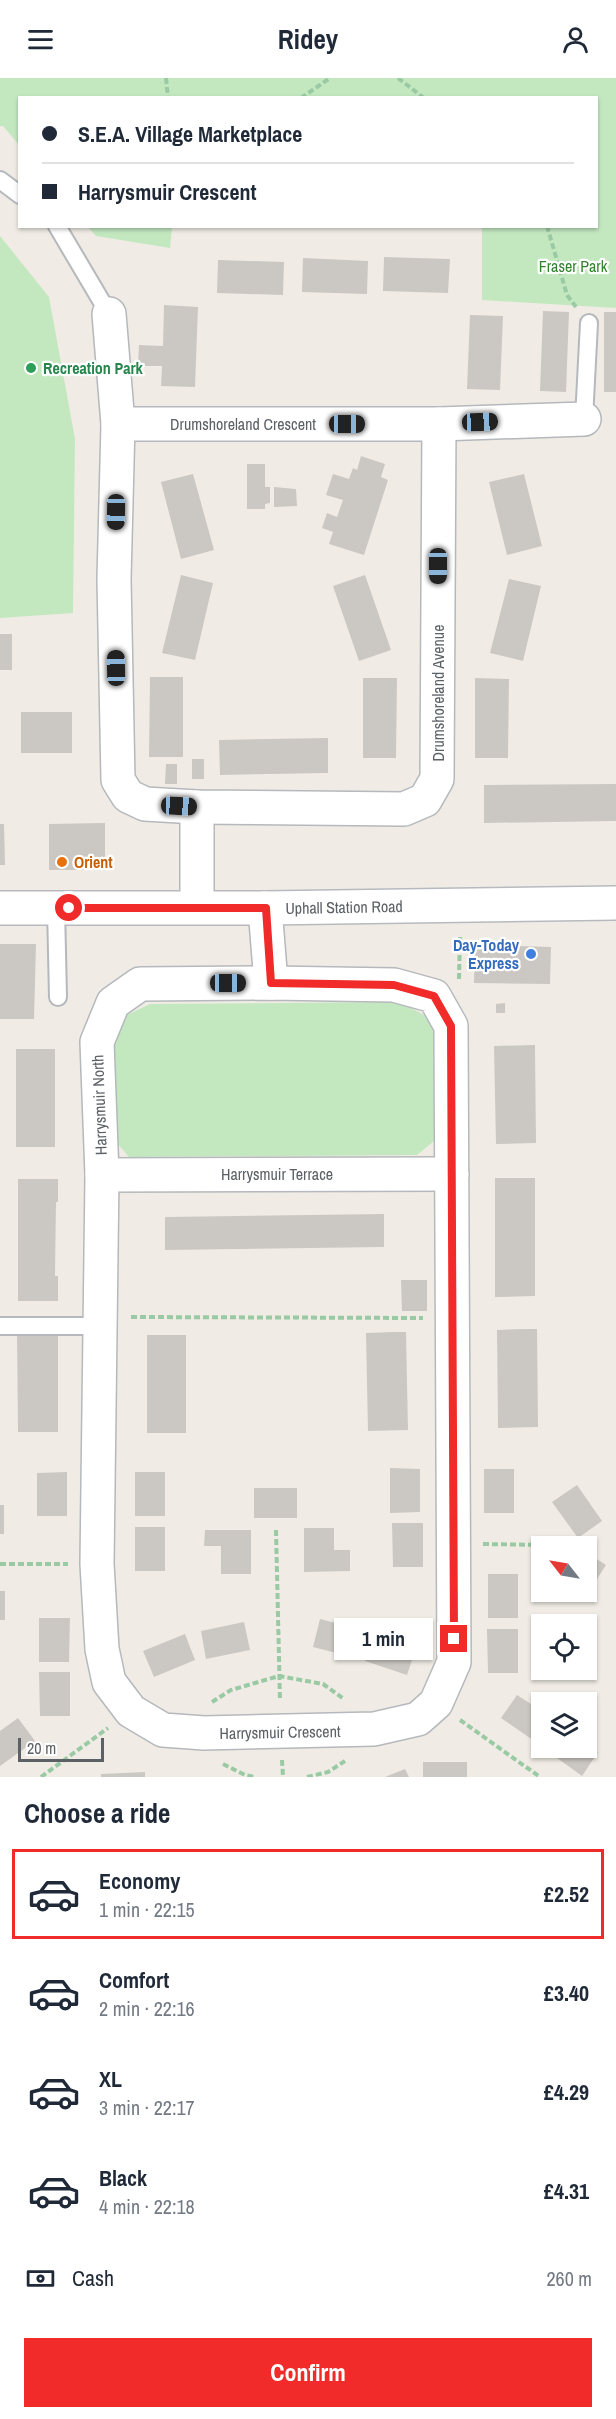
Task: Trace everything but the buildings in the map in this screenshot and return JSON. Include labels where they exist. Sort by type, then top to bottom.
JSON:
[{"type":"street","points":[[109,314],[118,424]]},
{"type":"street","name":"Drumshoreland Crescent","points":[[118,424],[439,424],[584,419]]},
{"type":"street","name":"Drumshoreland Avenue","points":[[118,424],[114,579],[118,780],[128,796],[145,804],[197,807],[404,809],[424,800],[437,779],[439,424]]},
{"type":"street","points":[[197,807],[197,906]]},
{"type":"street","name":"Uphall Station Road","points":[[0,908],[197,906],[266,908],[616,903]]},
{"type":"street","points":[[266,908],[271,983]]},
{"type":"street","name":"Harrysmuir North","points":[[99,1451],[102,1175],[97,1042],[113,1003],[140,984],[394,985],[434,996]]},
{"type":"street","points":[[434,996],[451,1026],[454,1662],[436,1703]]},
{"type":"street","name":"Harrysmuir Terrace","points":[[102,1175],[452,1174]]},
{"type":"street","name":"Harrysmuir Crescent","points":[[99,1451],[97,1564],[102,1649],[110,1682],[131,1711],[163,1730],[204,1733],[281,1732],[374,1729],[418,1719],[436,1703]]},
{"type":"lane","points":[[0,180],[18,194]]},
{"type":"lane","points":[[58,228],[109,314]]},
{"type":"lane","points":[[584,419],[589,323]]},
{"type":"lane","points":[[56,908],[58,997]]},
{"type":"lane","points":[[0,1326],[100,1321]]},
{"type":"path","points":[[166,78],[168,96]]},
{"type":"path","points":[[304,96],[330,78]]},
{"type":"path","points":[[398,78],[421,96]]},
{"type":"path","points":[[548,228],[567,295],[589,323]]},
{"type":"path","points":[[434,996],[460,978],[460,905]]},
{"type":"path","points":[[100,1321],[452,1318]]},
{"type":"path","points":[[276,1530],[281,1732]]},
{"type":"path","points":[[452,1544],[531,1545]]},
{"type":"path","points":[[0,1564],[97,1564]]},
{"type":"path","points":[[185,1731],[197,1711],[231,1690],[279,1676],[323,1684],[360,1710],[374,1729]]},
{"type":"path","points":[[436,1703],[540,1777]]},
{"type":"path","points":[[40,1777],[131,1711]]},
{"type":"green space","name":"Fraser Park","points":[[0,78],[616,78],[616,308],[482,300],[482,228],[598,228],[598,96],[18,96],[18,144],[3,126],[0,126]]},
{"type":"green space","points":[[89,228],[172,228],[170,248],[96,236]]},
{"type":"green space","name":"Recreation Park","points":[[0,236],[49,297],[75,439],[73,613],[0,618]]},
{"type":"green space","points":[[400,1002],[424,1015],[436,1034],[434,1141],[417,1155],[129,1157],[116,1142],[113,1040],[127,1015],[150,1004]]},
{"type":"place","name":"Recreation Park","points":[[31,368]]},
{"type":"place","name":"Orient","points":[[62,862]]},
{"type":"place","name":"Day-Today Express","points":[[531,954]]},
{"type":"route","points":[[69,908],[197,906],[266,908],[271,983],[394,985],[434,996],[451,1026],[454,1639]]}]
